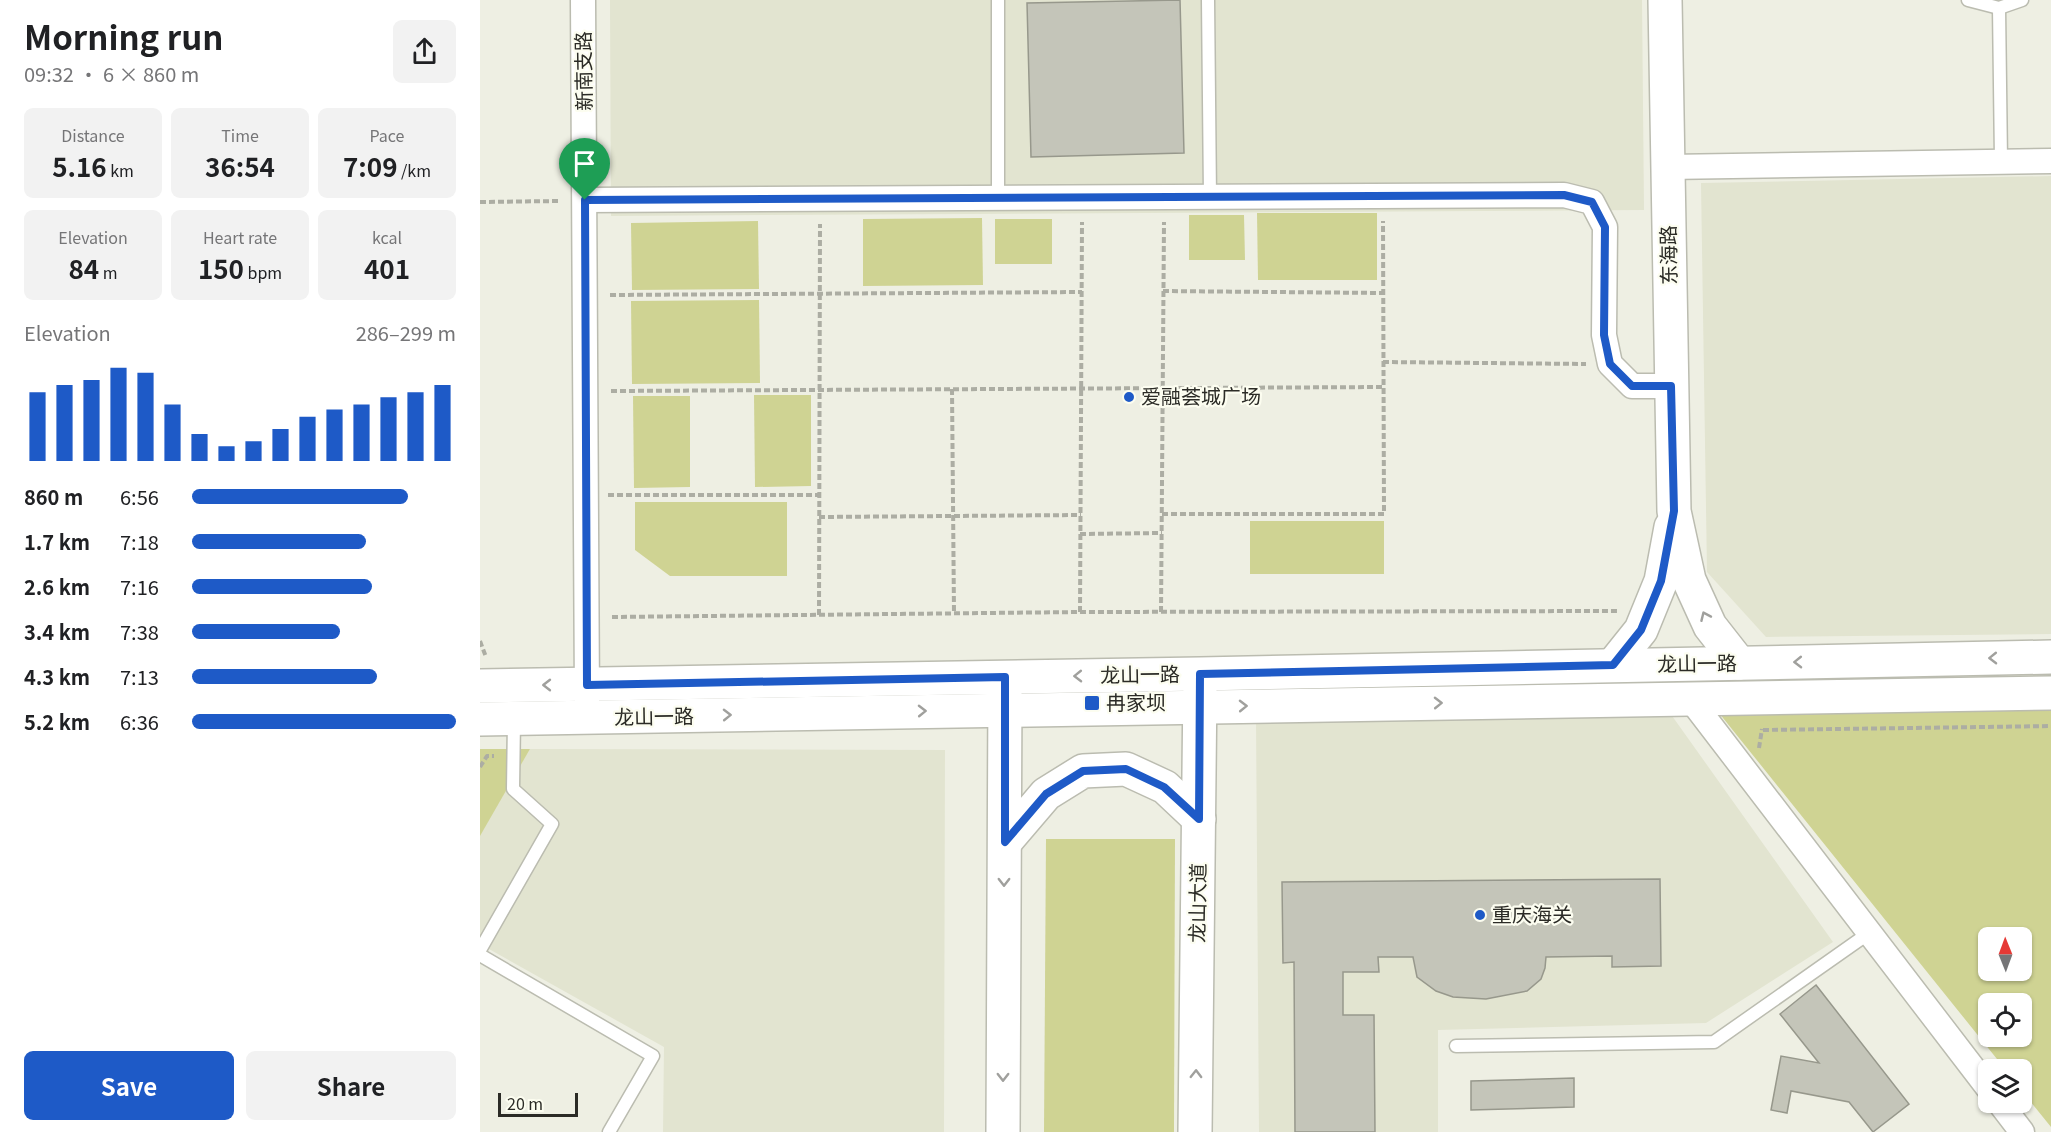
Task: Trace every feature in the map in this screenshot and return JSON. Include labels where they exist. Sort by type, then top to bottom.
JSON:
[{"type":"main road","name":"东海路","points":[[1613,665],[1641,630],[1649,611],[1675,580],[1665,0]]},
{"type":"main road","points":[[1675,580],[1738,663]]},
{"type":"main road","name":"龙山一路","points":[[480,686],[2051,657]]},
{"type":"main road","name":"龙山大道","points":[[1195,1132],[1200,674]]},
{"type":"main road","points":[[1003,1132],[1005,677]]},
{"type":"main road","name":"龙山一路","points":[[480,719],[2051,693]]},
{"type":"main road","points":[[1005,842],[1046,794],[1083,771],[1126,769],[1164,787],[1199,819]]},
{"type":"street","name":"新南支路","points":[[583,0],[587,495],[586,718]]},
{"type":"street","points":[[1668,167],[2051,161]]},
{"type":"street","points":[[585,200],[1564,195],[1592,202],[1605,227],[1604,335],[1610,364],[1632,386],[1671,386]]},
{"type":"street","points":[[1691,700],[1978,1075]]},
{"type":"street","points":[[2008,1113],[2022,1132]]},
{"type":"lane","points":[[998,0],[998,198]]},
{"type":"lane","points":[[1208,0],[1210,197]]},
{"type":"lane","points":[[1968,0],[1999,8],[2022,0]]},
{"type":"lane","points":[[1999,8],[2001,162]]},
{"type":"lane","points":[[480,950],[552,824],[513,789],[514,719]]},
{"type":"lane","points":[[1456,1046],[1714,1042],[1869,933]]},
{"type":"lane","points":[[480,955],[653,1056],[609,1132]]},
{"type":"path","points":[[1162,514],[1384,514],[1383,196]]},
{"type":"path","points":[[1161,612],[1164,197]]},
{"type":"path","points":[[1080,612],[1083,198]]},
{"type":"path","points":[[819,615],[820,199]]},
{"type":"path","points":[[480,202],[585,200]]},
{"type":"path","points":[[1163,291],[1383,293]]},
{"type":"path","points":[[585,295],[1082,292]]},
{"type":"path","points":[[1383,362],[1610,364]]},
{"type":"path","points":[[586,391],[1383,387]]},
{"type":"path","points":[[952,389],[954,613]]},
{"type":"path","points":[[587,495],[819,495]]},
{"type":"path","points":[[819,517],[1080,515]]},
{"type":"path","points":[[1080,534],[1162,533]]},
{"type":"path","points":[[587,617],[1080,612],[1649,611]]},
{"type":"path","points":[[1763,730],[2051,726]]},
{"type":"shaded area","points":[[610,0],[1642,0],[1644,210],[611,216]]},
{"type":"shaded area","points":[[2051,176],[2051,634],[1766,637],[1707,572],[1701,183]]},
{"type":"shaded area","points":[[1670,713],[1833,942],[1706,1023],[1438,1030],[1438,1132],[1259,1132],[1256,719]]},
{"type":"shaded area","points":[[530,749],[945,750],[944,1132],[663,1132],[664,1047],[480,944],[480,834]]},
{"type":"green space","points":[[1257,213],[1377,213],[1377,280],[1258,280]]},
{"type":"green space","points":[[1189,215],[1244,215],[1245,260],[1189,260]]},
{"type":"green space","points":[[982,218],[983,285],[863,286],[863,219]]},
{"type":"green space","points":[[995,219],[1052,219],[1052,264],[995,264]]},
{"type":"green space","points":[[758,221],[759,289],[632,290],[631,223]]},
{"type":"green space","points":[[759,300],[760,383],[632,384],[631,301]]},
{"type":"green space","points":[[754,395],[811,395],[811,486],[755,487]]},
{"type":"green space","points":[[633,396],[690,396],[690,487],[634,488]]},
{"type":"green space","points":[[635,502],[787,502],[787,576],[670,576],[635,550]]},
{"type":"green space","points":[[1250,521],[1384,521],[1384,574],[1250,574]]},
{"type":"green space","points":[[2051,708],[2051,1127],[2032,1103],[2032,1059],[1997,1059],[1987,1047],[2032,1047],[2032,993],[1978,993],[1978,1035],[1719,713]]},
{"type":"green space","points":[[480,749],[530,749],[480,836]]},
{"type":"green space","points":[[1046,839],[1175,839],[1174,1132],[1044,1132]]},
{"type":"building","points":[[1180,0],[1184,153],[1031,157],[1027,3]]},
{"type":"building","points":[[1660,879],[1661,966],[1612,967],[1612,956],[1546,957],[1541,979],[1527,991],[1486,999],[1453,997],[1436,991],[1417,977],[1413,957],[1378,957],[1379,972],[1343,972],[1343,1015],[1374,1015],[1375,1132],[1295,1132],[1294,962],[1283,963],[1282,882]]},
{"type":"building","points":[[1816,985],[1909,1104],[1873,1132],[1849,1102],[1791,1091],[1787,1113],[1771,1110],[1781,1056],[1819,1063],[1780,1014]]},
{"type":"building","points":[[1574,1078],[1574,1107],[1471,1110],[1471,1081]]},
{"type":"place","name":"爱融荟城广场","points":[[1129,397]]},
{"type":"place","name":"冉家坝","points":[[1092,703]]},
{"type":"place","name":"重庆海关","points":[[1480,915]]},
{"type":"route","points":[[1564,195],[1592,202],[1605,227],[1604,335],[1610,364],[1632,386],[1671,386],[1674,511],[1661,581],[1641,630],[1613,665],[1200,674],[1199,819],[1164,787],[1126,769],[1083,771],[1046,794],[1005,842],[1005,677],[587,685],[585,200],[1564,195]]}]
